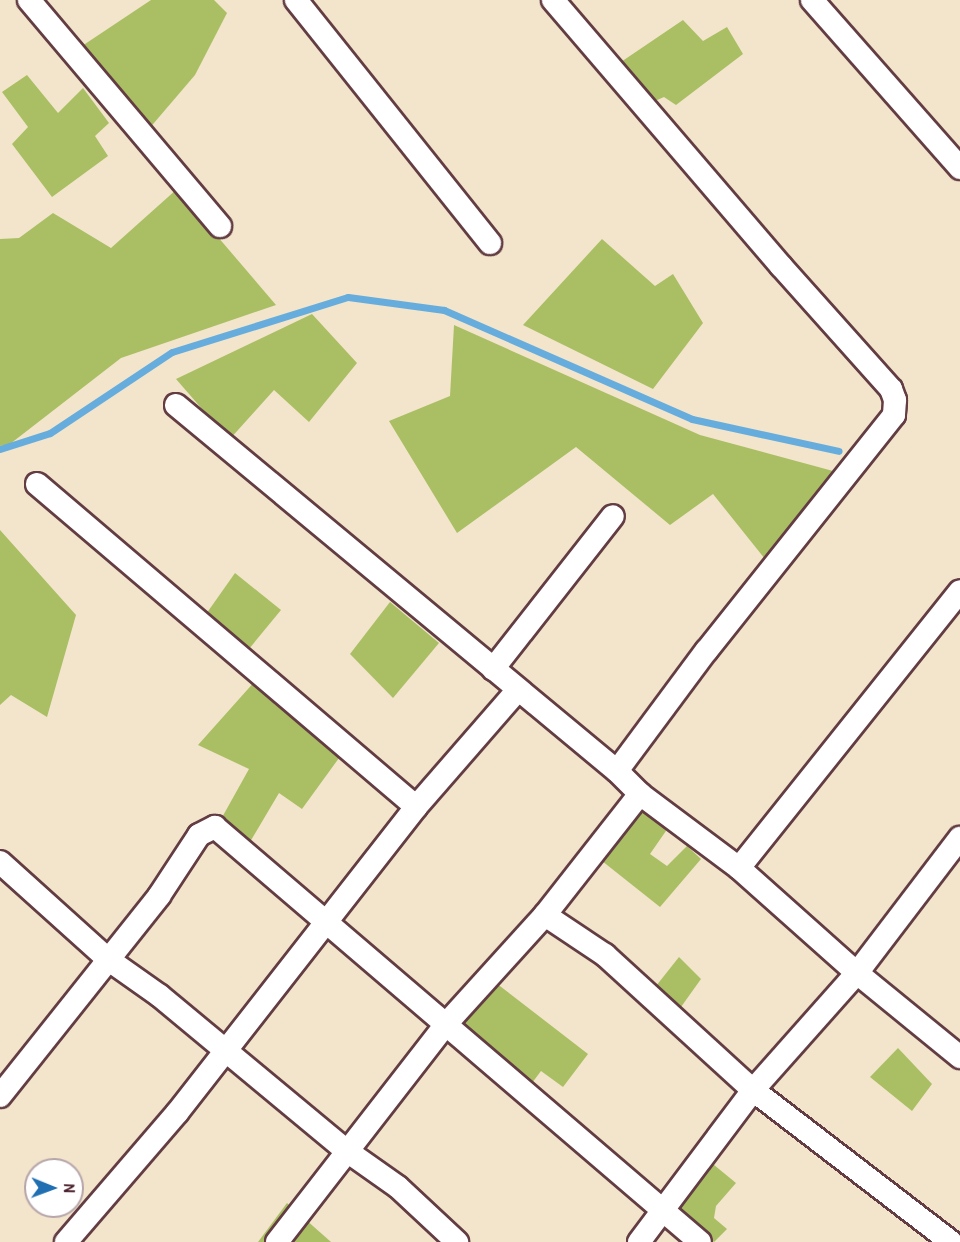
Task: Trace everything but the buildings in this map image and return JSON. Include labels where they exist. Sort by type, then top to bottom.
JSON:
[{"type":"street","points":[[29,0],[220,226]]},
{"type":"street","points":[[296,0],[490,243]]},
{"type":"street","points":[[553,0],[781,266],[891,389],[895,400],[894,415],[706,651],[617,771]]},
{"type":"street","points":[[812,0],[960,168]]},
{"type":"street","points":[[176,405],[517,691],[617,771],[640,794],[739,868],[857,973],[960,1057]]},
{"type":"street","points":[[37,484],[416,807]]},
{"type":"street","points":[[493,669],[613,516]]},
{"type":"street","points":[[739,868],[960,591]]},
{"type":"street","points":[[66,1242],[227,1051],[416,807],[517,691]]},
{"type":"street","points":[[277,1242],[447,1023],[545,915],[640,794]]},
{"type":"street","points":[[0,1096],[109,960],[208,827],[221,828],[661,1212],[700,1242]]},
{"type":"street","points":[[639,1242],[753,1090],[857,973],[960,838]]},
{"type":"street","points":[[0,862],[109,960],[227,1051],[347,1151],[398,1187],[453,1241]]},
{"type":"street","points":[[545,915],[605,955],[753,1090],[951,1242]]},
{"type":"green space","points":[[151,0],[214,0],[227,13],[195,75],[148,130],[79,48]]},
{"type":"green space","points":[[683,20],[703,41],[727,27],[743,54],[676,105],[664,97],[648,104],[618,64]]},
{"type":"green space","points":[[27,75],[58,113],[83,88],[109,123],[95,136],[108,156],[52,197],[12,144],[28,127],[2,92]]},
{"type":"green space","points":[[177,189],[276,305],[121,358],[10,444],[0,446],[0,239],[19,238],[53,213],[111,248]]},
{"type":"green space","points":[[602,239],[655,286],[673,274],[703,323],[653,389],[523,325]]},
{"type":"green space","points":[[312,314],[357,363],[309,422],[274,390],[229,440],[176,379]]},
{"type":"green space","points":[[454,325],[700,435],[833,471],[765,559],[713,494],[670,525],[576,447],[457,533],[389,421],[450,396]]},
{"type":"green space","points":[[0,530],[76,615],[47,717],[11,695],[0,705]]},
{"type":"green space","points":[[235,573],[281,610],[244,655],[204,617]]},
{"type":"green space","points":[[390,602],[439,643],[393,698],[350,654]]},
{"type":"green space","points":[[256,680],[339,758],[302,809],[279,793],[250,842],[220,821],[249,769],[198,745]]},
{"type":"green space","points":[[641,804],[668,828],[650,854],[667,866],[687,846],[701,859],[660,907],[597,857]]},
{"type":"green space","points":[[679,957],[701,979],[681,1007],[656,986]]},
{"type":"green space","points":[[496,983],[588,1054],[563,1087],[541,1071],[529,1087],[455,1026]]},
{"type":"green space","points":[[898,1048],[932,1084],[912,1111],[870,1077]]},
{"type":"green space","points":[[708,1160],[736,1183],[716,1206],[714,1218],[727,1229],[714,1242],[673,1205]]},
{"type":"green space","points":[[287,1203],[331,1242],[258,1242]]},
{"type":"waterway","points":[[0,449],[50,433],[172,352],[348,297],[444,310],[692,419],[839,451]]}]
